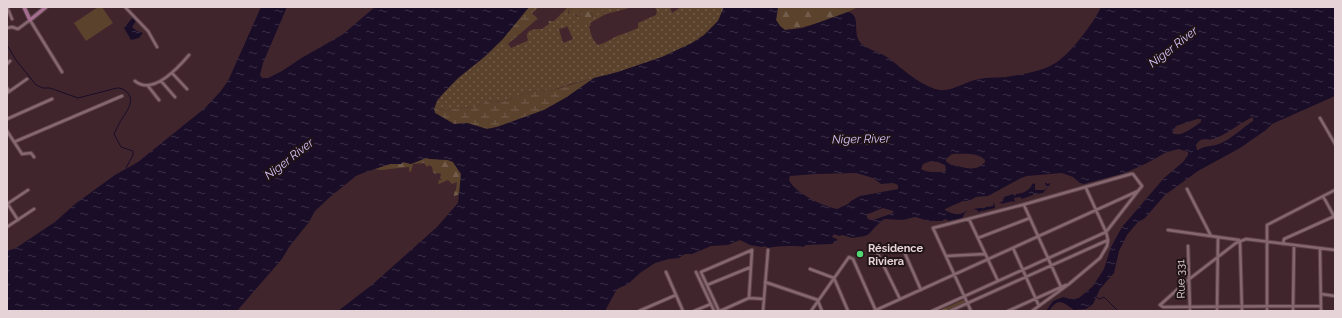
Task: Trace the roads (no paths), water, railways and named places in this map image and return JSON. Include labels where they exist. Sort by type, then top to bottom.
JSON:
[{"type":"street","points":[[7,7],[12,19]]},
{"type":"street","points":[[24,7],[30,20],[62,72]]},
{"type":"street","points":[[7,27],[18,29],[46,7]]},
{"type":"street","points":[[125,7],[148,32],[157,47]]},
{"type":"street","points":[[135,81],[141,85],[148,86],[167,78],[189,55]]},
{"type":"street","points":[[172,73],[187,89]]},
{"type":"street","points":[[7,88],[8,92],[27,79]]},
{"type":"street","points":[[161,80],[175,97]]},
{"type":"street","points":[[148,86],[159,100]]},
{"type":"street","points":[[14,142],[122,96]]},
{"type":"street","points":[[7,119],[52,99]]},
{"type":"street","points":[[1320,118],[1334,138],[1335,144]]},
{"type":"street","points":[[7,131],[22,154],[31,153],[34,157]]},
{"type":"street","points":[[932,311],[965,296],[998,281],[1023,270],[1048,258],[1106,232],[1142,186],[1132,173],[1086,188],[934,228],[965,296],[971,311]]},
{"type":"street","points":[[1032,311],[1070,283],[1100,258],[1108,246],[1106,232],[1086,188]]},
{"type":"street","points":[[1187,189],[1211,236]]},
{"type":"street","points":[[18,220],[7,203],[28,190]]},
{"type":"street","points":[[1267,311],[1266,225],[1335,190]]},
{"type":"street","points":[[811,311],[849,257],[852,258],[875,311],[1138,191]]},
{"type":"street","points":[[1282,244],[1284,239],[1335,217],[1323,196]]},
{"type":"street","points":[[1024,205],[1061,287]]},
{"type":"street","points":[[7,227],[34,209]]},
{"type":"street","points":[[969,218],[998,281]]},
{"type":"street","points":[[978,238],[1030,218]]},
{"type":"street","points":[[1168,230],[1239,240],[1240,242]]},
{"type":"street","points":[[1217,311],[1218,237]]},
{"type":"street","points":[[1321,306],[1162,307],[1160,305],[1188,280],[1217,258],[1246,239],[1335,250]]},
{"type":"street","points":[[950,311],[1108,240]]},
{"type":"street","points":[[1240,242],[1242,311]]},
{"type":"street","points":[[1293,311],[1294,245]]},
{"type":"street","name":"Rue 331","points":[[1188,246],[1190,311]]},
{"type":"street","points":[[1013,248],[1039,306]]},
{"type":"street","points":[[903,249],[921,290]]},
{"type":"street","points":[[1320,249],[1321,311]]},
{"type":"street","points":[[749,298],[752,250],[701,272],[719,311],[749,298],[764,299]]},
{"type":"street","points":[[763,311],[768,250]]},
{"type":"street","points":[[876,250],[900,299]]},
{"type":"street","points":[[946,256],[985,254]]},
{"type":"street","points":[[707,285],[751,267]]},
{"type":"street","points":[[810,269],[834,278],[848,311]]},
{"type":"street","points":[[666,272],[683,311]]},
{"type":"street","points":[[696,272],[714,311]]},
{"type":"street","points":[[765,282],[818,301],[822,311]]},
{"type":"street","points":[[1008,311],[1070,283]]},
{"type":"street","points":[[1321,294],[1335,296]]},
{"type":"street","points":[[639,311],[676,295]]},
{"type":"street","points":[[694,311],[711,304]]},
{"type":"water","name":"Niger River","points":[[261,7],[287,7],[263,63],[260,75],[262,78],[268,78],[342,35],[375,7],[529,7],[502,40],[483,58],[458,78],[437,100],[434,109],[435,113],[454,124],[467,123],[487,129],[497,127],[544,110],[567,97],[594,78],[618,72],[662,57],[692,43],[704,35],[718,21],[724,7],[778,7],[776,20],[785,30],[803,28],[848,12],[855,17],[857,36],[863,45],[887,57],[922,83],[935,89],[946,90],[974,80],[1006,77],[1034,72],[1050,66],[1064,56],[1079,40],[1101,7],[1335,7],[1335,96],[1272,124],[1240,148],[1198,171],[1165,195],[1145,218],[1137,223],[1127,235],[1119,251],[1114,273],[1100,289],[1093,304],[1086,309],[1074,310],[1064,303],[1058,302],[1049,311],[1046,311],[1053,301],[1063,297],[1070,299],[1079,298],[1093,286],[1104,269],[1111,247],[1122,227],[1164,178],[1183,162],[1188,155],[1188,152],[1179,149],[1167,152],[1125,173],[1084,184],[1080,183],[1073,177],[1062,173],[1027,176],[988,196],[976,197],[969,201],[963,201],[945,209],[953,214],[962,214],[967,210],[962,218],[949,221],[945,219],[942,221],[929,221],[915,217],[903,220],[884,219],[865,236],[852,238],[834,234],[832,237],[837,239],[837,242],[832,244],[768,248],[765,246],[750,245],[740,240],[728,245],[711,246],[692,254],[685,254],[679,258],[655,263],[640,273],[628,284],[617,289],[605,311],[338,311],[373,284],[437,227],[458,203],[461,174],[453,162],[448,160],[426,158],[411,164],[403,162],[401,164],[390,164],[363,173],[356,176],[330,197],[315,211],[309,222],[289,247],[282,259],[237,311],[7,311],[7,251],[16,248],[55,222],[75,204],[115,175],[138,162],[205,108],[228,81]],"holes":[[[1253,117],[1253,121],[1228,139],[1219,144],[1203,147],[1197,150],[1196,145],[1200,141],[1218,137]],[[1197,119],[1201,119],[1201,122],[1183,133],[1172,133],[1176,126]],[[952,154],[974,155],[982,157],[985,160],[985,162],[977,168],[964,168],[949,164],[946,159]],[[931,161],[938,162],[945,165],[946,170],[944,172],[926,171],[921,169],[923,164]],[[856,173],[873,178],[881,184],[893,183],[898,185],[898,189],[860,196],[837,209],[817,202],[797,190],[789,180],[790,176]],[[883,208],[893,211],[893,213],[873,220],[867,218],[867,215]]]},
{"type":"water","points":[[133,17],[136,21],[132,27],[143,33],[139,38],[131,40],[124,28]]},
{"type":"water","points":[[1035,183],[1035,190],[1044,190],[1047,188],[1043,193],[1035,193],[1022,199],[1020,197],[1014,198],[1015,202],[999,203],[1003,201],[1004,197],[1013,194],[1015,196],[1016,194],[1028,190],[1032,184]]},
{"type":"water","points":[[1045,183],[1051,183],[1047,188]]},
{"type":"water","points":[[994,202],[995,208],[978,212],[977,210],[973,209],[993,206]]},
{"type":"waterway","points":[[7,45],[16,60],[36,85],[43,88],[50,88],[78,98],[117,88],[126,91],[130,99],[129,107],[114,134],[121,147],[133,151],[133,155],[126,168]]},
{"type":"waterway","points":[[1096,297],[1099,299],[1104,297],[1118,311]]},
{"type":"place","name":"Résidence Riviera","points":[[860,254]]}]
